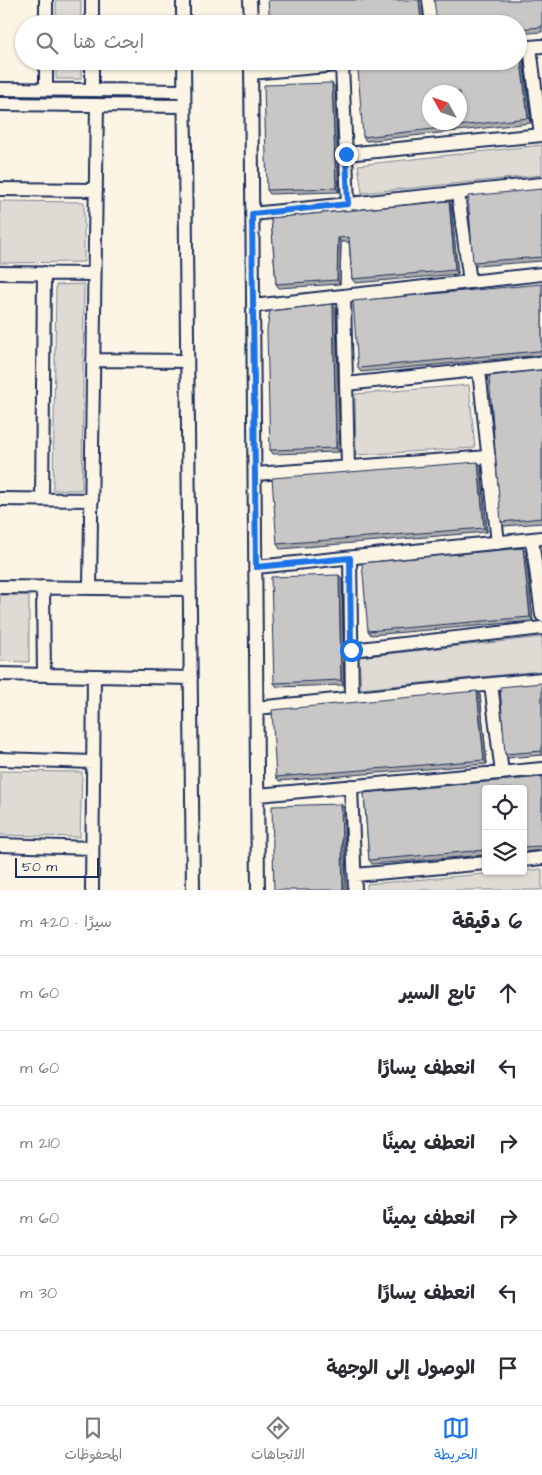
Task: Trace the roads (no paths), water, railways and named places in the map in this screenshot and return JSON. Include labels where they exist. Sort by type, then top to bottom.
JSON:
[{"type":"street","points":[[46,0],[46,15]]},
{"type":"street","points":[[92,0],[92,15]]},
{"type":"street","points":[[183,0],[183,15]]},
{"type":"street","points":[[250,0],[250,15]]},
{"type":"street","points":[[429,0],[431,15]]},
{"type":"street","points":[[346,154],[542,135],[530,47]]},
{"type":"street","points":[[46,70],[46,90]]},
{"type":"street","points":[[92,70],[92,90]]},
{"type":"street","points":[[184,70],[193,890]]},
{"type":"street","points":[[251,70],[258,890]]},
{"type":"street","points":[[342,70],[348,204]]},
{"type":"street","points":[[184,91],[4,89],[4,104],[184,106]]},
{"type":"street","points":[[111,90],[111,105]]},
{"type":"street","points":[[90,588],[97,105]]},
{"type":"street","points":[[252,214],[542,184]]},
{"type":"street","points":[[0,189],[96,190]]},
{"type":"street","points":[[458,193],[470,282]]},
{"type":"street","points":[[0,273],[94,274]]},
{"type":"street","points":[[42,499],[44,273]]},
{"type":"street","points":[[253,306],[542,274]]},
{"type":"street","points":[[344,296],[348,467]]},
{"type":"street","points":[[93,360],[187,361]]},
{"type":"street","points":[[346,384],[542,363]]},
{"type":"street","points":[[479,370],[498,542]]},
{"type":"street","points":[[255,474],[489,457]]},
{"type":"street","points":[[0,499],[92,500]]},
{"type":"street","points":[[256,567],[537,538],[542,615]]},
{"type":"street","points":[[350,558],[352,698]]},
{"type":"street","points":[[0,587],[190,589]]},
{"type":"street","points":[[43,587],[44,675]]},
{"type":"street","points":[[351,650],[542,628]]},
{"type":"street","points":[[0,674],[191,678]]},
{"type":"street","points":[[92,890],[94,676]]},
{"type":"street","points":[[257,708],[542,679]]},
{"type":"street","points":[[491,684],[502,773]]},
{"type":"street","points":[[0,759],[93,762]]},
{"type":"street","points":[[258,795],[542,769]]},
{"type":"street","points":[[351,786],[355,890]]},
{"type":"street","points":[[0,845],[92,848]]},
{"type":"street","points":[[527,860],[542,858]]},
{"type":"street","points":[[355,875],[482,863]]}]
